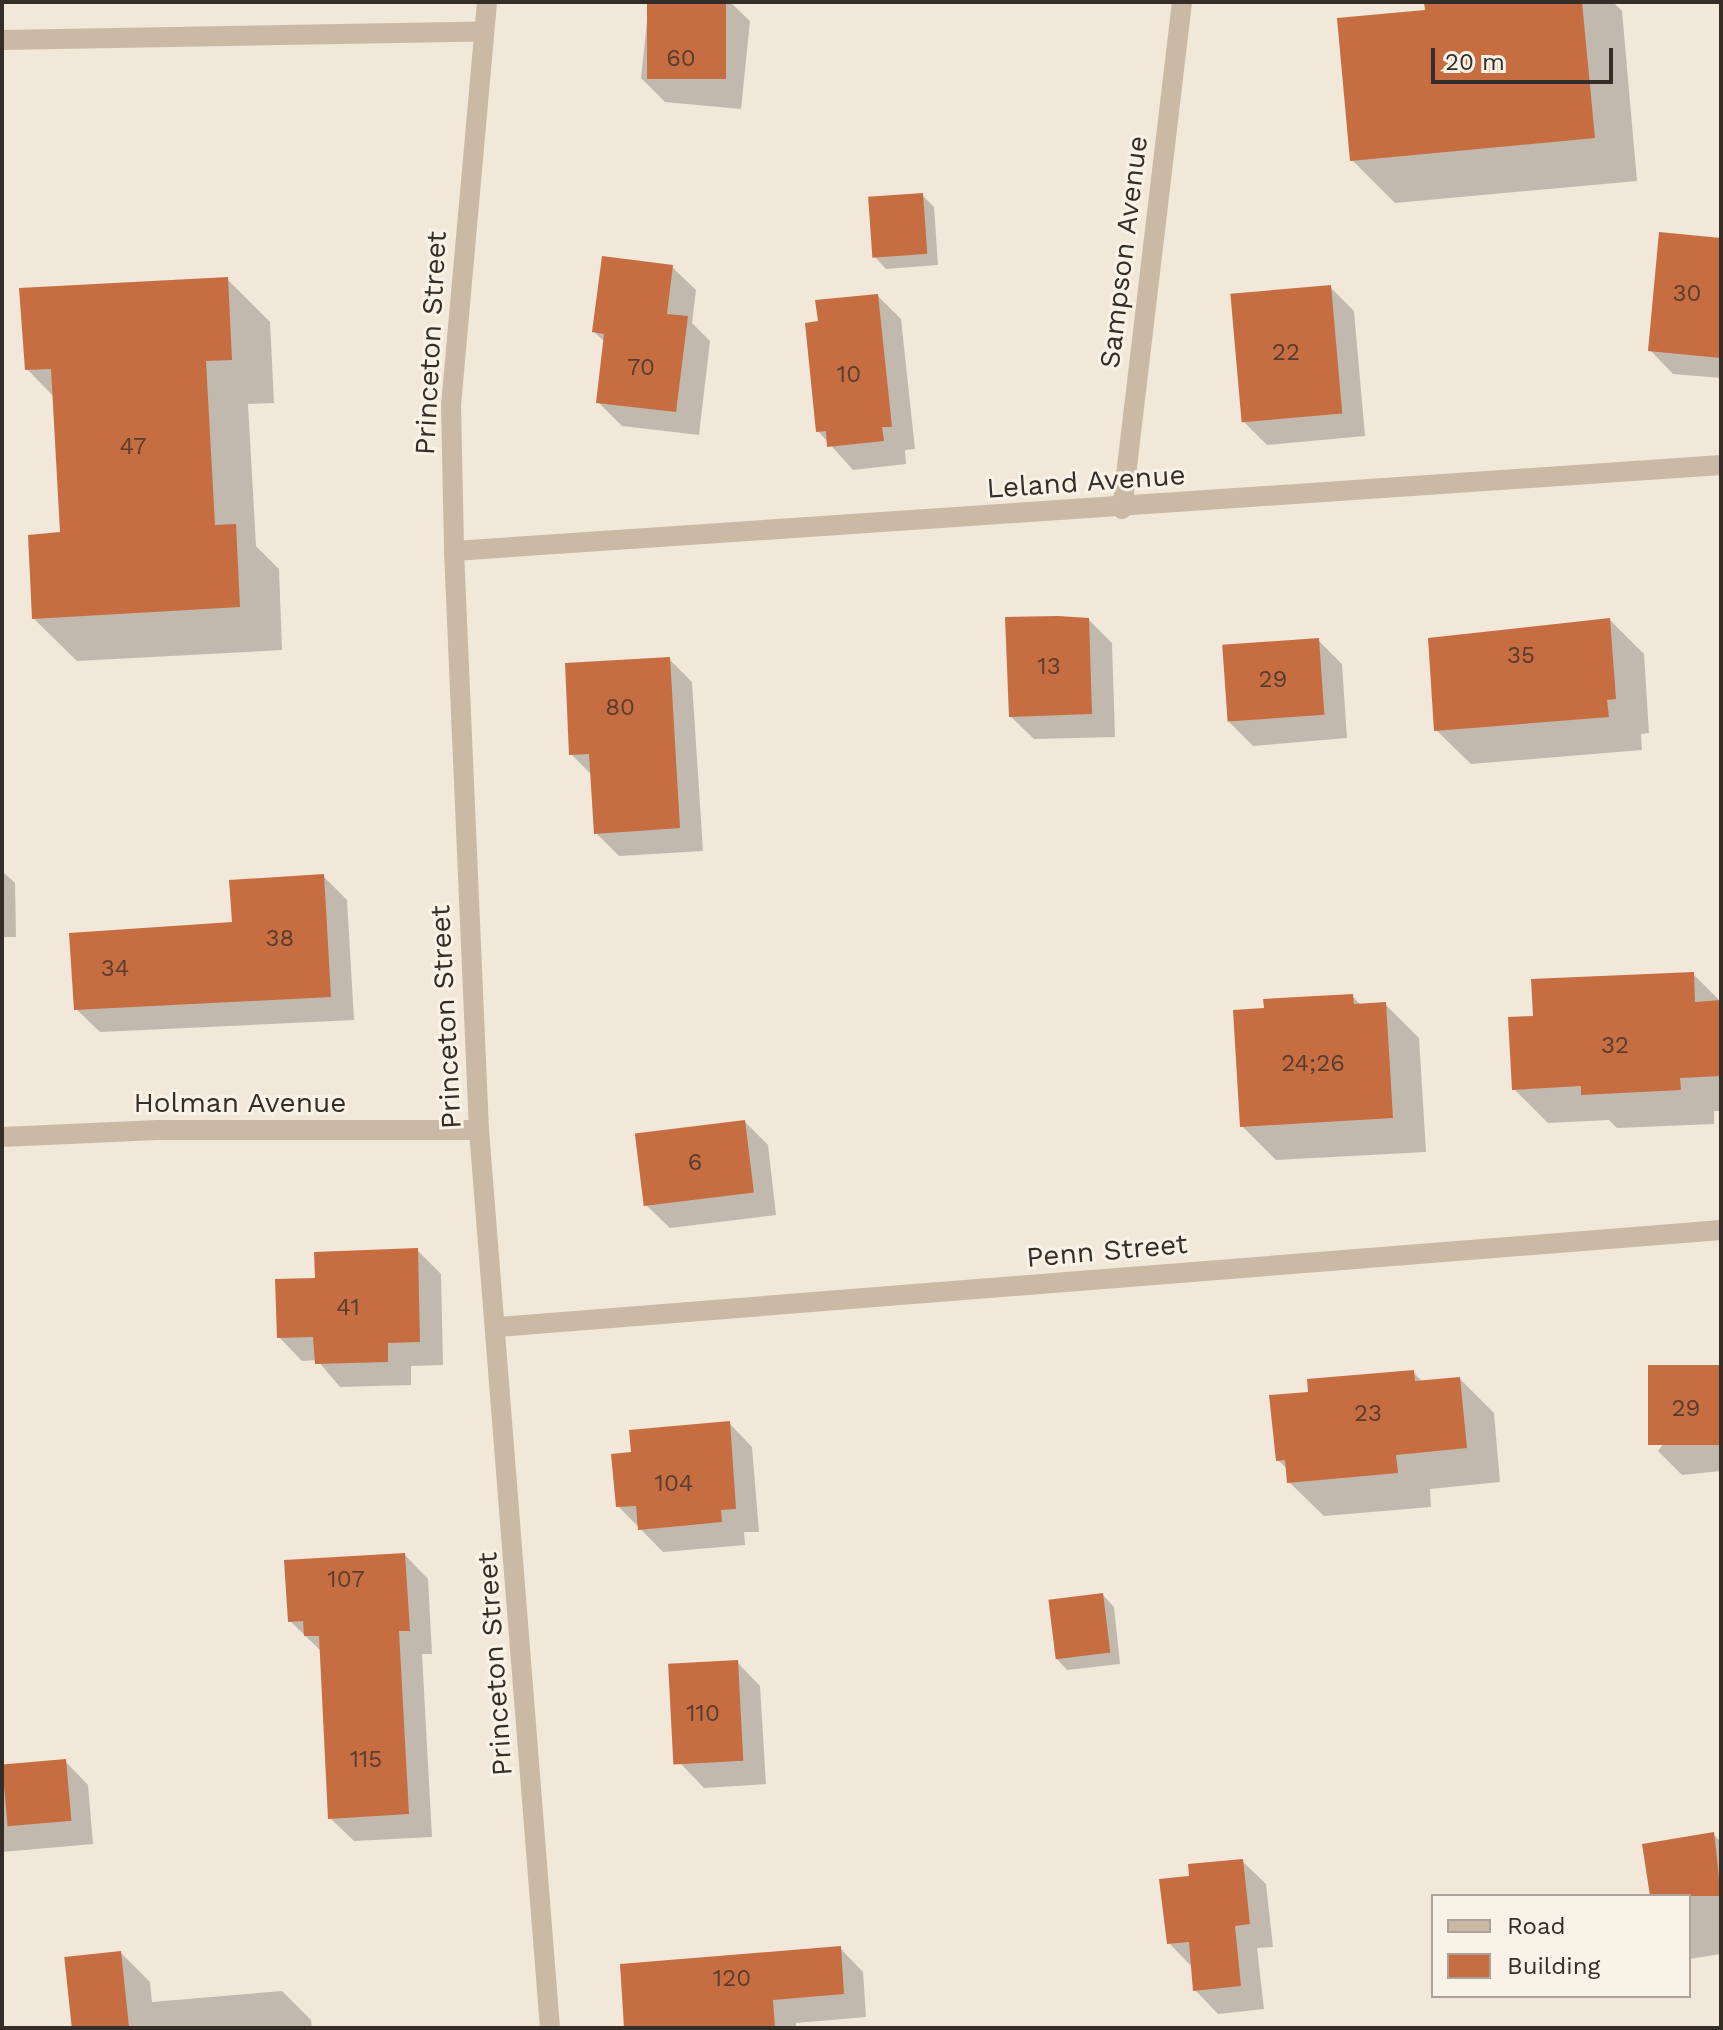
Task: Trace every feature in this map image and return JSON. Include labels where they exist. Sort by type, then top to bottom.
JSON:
[{"type":"street","name":"Princeton Street","points":[[487,2],[451,404],[454,551],[479,1130],[498,1327],[550,2028]]},
{"type":"street","name":"Sampson Avenue","points":[[1122,509],[1182,2]]},
{"type":"street","points":[[2,40],[483,32]]},
{"type":"street","name":"Leland Avenue","points":[[454,551],[1122,509],[1721,465]]},
{"type":"street","name":"Holman Avenue","points":[[2,1137],[158,1130],[479,1130]]},
{"type":"street","name":"Penn Street","points":[[498,1327],[1721,1230]]},
{"type":"building","points":[[647,2],[726,2],[726,79],[647,79]]},
{"type":"building","points":[[1424,2],[1582,2],[1595,138],[1350,161],[1337,18],[1425,10]]},
{"type":"building","points":[[923,193],[927,254],[872,258],[868,197]]},
{"type":"building","points":[[1659,232],[1721,238],[1721,358],[1648,351]]},
{"type":"building","points":[[602,256],[673,265],[667,314],[688,316],[676,412],[596,403],[604,334],[592,332]]},
{"type":"building","points":[[228,277],[232,360],[206,361],[215,525],[236,524],[240,607],[32,619],[28,535],[60,532],[51,369],[25,370],[19,288]]},
{"type":"building","points":[[1331,285],[1342,414],[1242,422],[1230,294]]},
{"type":"building","points":[[878,294],[892,427],[882,427],[884,441],[827,447],[826,431],[816,432],[805,323],[818,321],[815,300]]},
{"type":"building","points":[[1005,617],[1089,618],[1092,714],[1009,717]]},
{"type":"building","points":[[1610,618],[1616,699],[1607,700],[1609,717],[1434,731],[1428,638]]},
{"type":"building","points":[[1319,638],[1324,715],[1228,722],[1222,645]]},
{"type":"building","points":[[670,657],[680,828],[594,834],[589,754],[569,755],[565,663]]},
{"type":"building","points":[[324,874],[331,997],[74,1010],[69,933],[232,922],[229,880]]},
{"type":"building","points":[[1694,972],[1695,1002],[1721,1000],[1721,1076],[1680,1078],[1681,1090],[1581,1095],[1581,1086],[1512,1090],[1508,1017],[1533,1016],[1531,979]]},
{"type":"building","points":[[1353,994],[1354,1004],[1386,1002],[1393,1118],[1240,1127],[1233,1010],[1264,1008],[1263,999]]},
{"type":"building","points":[[745,1120],[754,1192],[644,1206],[635,1134]]},
{"type":"building","points":[[418,1248],[420,1342],[388,1343],[388,1362],[315,1364],[313,1337],[277,1338],[275,1279],[315,1278],[314,1252]]},
{"type":"building","points":[[1648,1365],[1721,1365],[1721,1445],[1648,1445]]},
{"type":"building","points":[[1414,1370],[1415,1381],[1460,1377],[1467,1448],[1396,1455],[1398,1473],[1287,1483],[1285,1460],[1276,1461],[1269,1395],[1308,1392],[1307,1379]]},
{"type":"building","points":[[730,1421],[736,1509],[721,1510],[722,1522],[638,1530],[636,1506],[616,1507],[611,1454],[631,1452],[629,1430]]},
{"type":"building","points":[[405,1553],[410,1631],[399,1631],[409,1814],[328,1819],[319,1636],[304,1636],[303,1621],[288,1622],[284,1560]]},
{"type":"building","points":[[1103,1593],[1110,1653],[1056,1659],[1048,1600]]},
{"type":"building","points":[[738,1660],[743,1761],[673,1765],[668,1664]]},
{"type":"building","points":[[66,1759],[71,1821],[8,1826],[2,1765]]},
{"type":"building","points":[[1714,1832],[1721,1896],[1650,1894],[1642,1844]]},
{"type":"building","points":[[1243,1859],[1250,1924],[1235,1926],[1241,1986],[1193,1991],[1189,1942],[1167,1944],[1159,1879],[1189,1876],[1188,1864]]},
{"type":"building","points":[[841,1946],[844,1994],[773,2000],[775,2028],[624,2028],[620,1964]]},
{"type":"building","points":[[121,1951],[129,2028],[72,2028],[64,1957]]}]
